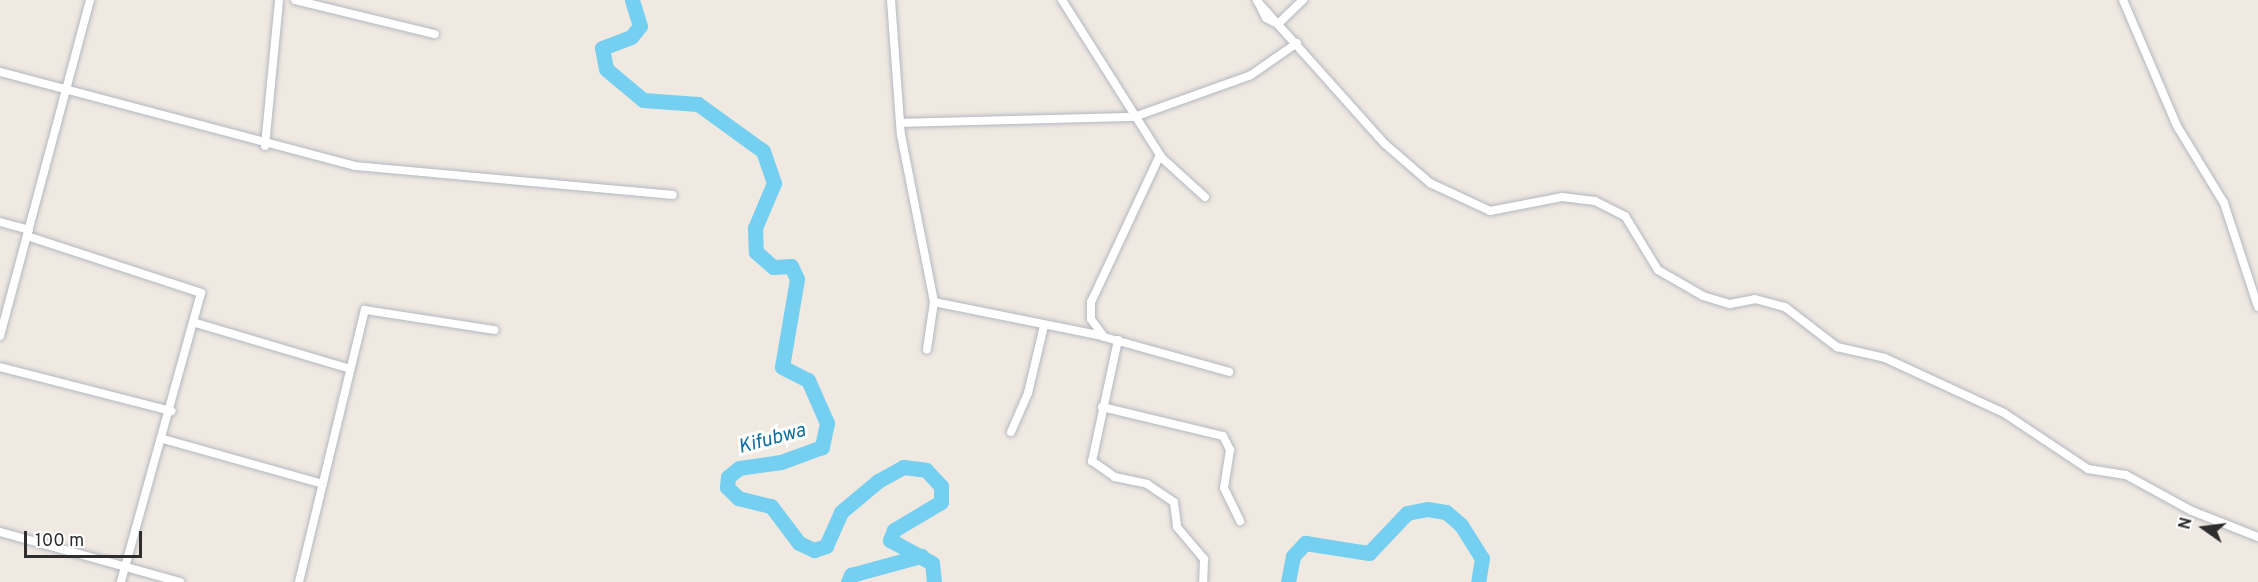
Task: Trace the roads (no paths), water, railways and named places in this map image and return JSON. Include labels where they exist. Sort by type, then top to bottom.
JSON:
[{"type":"street","points":[[0,336],[69,89],[90,0]]},
{"type":"street","points":[[265,146],[279,0]]},
{"type":"street","points":[[295,0],[435,34]]},
{"type":"street","points":[[891,0],[900,123],[934,302],[927,349]]},
{"type":"street","points":[[1062,0],[1160,155],[1205,197]]},
{"type":"street","points":[[1257,0],[1392,151],[1430,183],[1467,202],[1496,211],[1562,197],[1595,201],[1625,216],[1658,270],[1703,296],[1730,304],[1755,299],[1785,307],[1837,347],[1885,358],[2004,413],[2088,469],[2126,475],[2192,511],[2258,537]]},
{"type":"street","points":[[1278,24],[1303,0]]},
{"type":"street","points":[[2123,0],[2177,126],[2224,203],[2258,307]]},
{"type":"street","points":[[900,123],[1134,117],[1251,75],[1297,43]]},
{"type":"street","points":[[0,72],[69,89],[265,146],[431,177],[673,195]]},
{"type":"street","points":[[1104,337],[1096,330],[1090,306],[1160,155]]},
{"type":"street","points":[[0,222],[197,287],[203,301],[121,582]]},
{"type":"street","points":[[934,302],[1118,340],[1229,372]]},
{"type":"street","points":[[299,582],[323,484],[347,368],[368,308],[494,330]]},
{"type":"street","points":[[196,323],[347,368]]},
{"type":"street","points":[[1011,432],[1028,393],[1044,326]]},
{"type":"street","points":[[1118,340],[1091,458],[1098,468],[1155,488],[1174,502],[1177,527],[1204,559],[1203,582]]},
{"type":"street","points":[[0,367],[171,411]]},
{"type":"street","points":[[1102,407],[1223,436],[1230,450],[1224,488],[1240,521]]},
{"type":"street","points":[[163,439],[323,484]]},
{"type":"street","points":[[0,532],[180,582]]},
{"type":"waterway","name":"Kifubwa","points":[[632,0],[640,26],[631,37],[602,48],[606,69],[643,100],[698,104],[763,151],[774,183],[755,228],[756,252],[773,267],[791,266],[797,279],[782,367],[808,380],[827,423],[822,447],[781,462],[739,468],[728,477],[727,487],[738,498],[771,506],[799,543],[814,550],[826,546],[841,512],[878,481],[903,467],[926,470],[941,486],[941,502],[894,530],[890,540],[932,563],[934,582]]},
{"type":"waterway","name":"Kifubwa","points":[[1288,582],[1293,556],[1305,543],[1369,553],[1407,513],[1427,509],[1446,512],[1461,525],[1482,558],[1478,582]]},
{"type":"waterway","points":[[848,582],[851,575],[921,556]]}]
